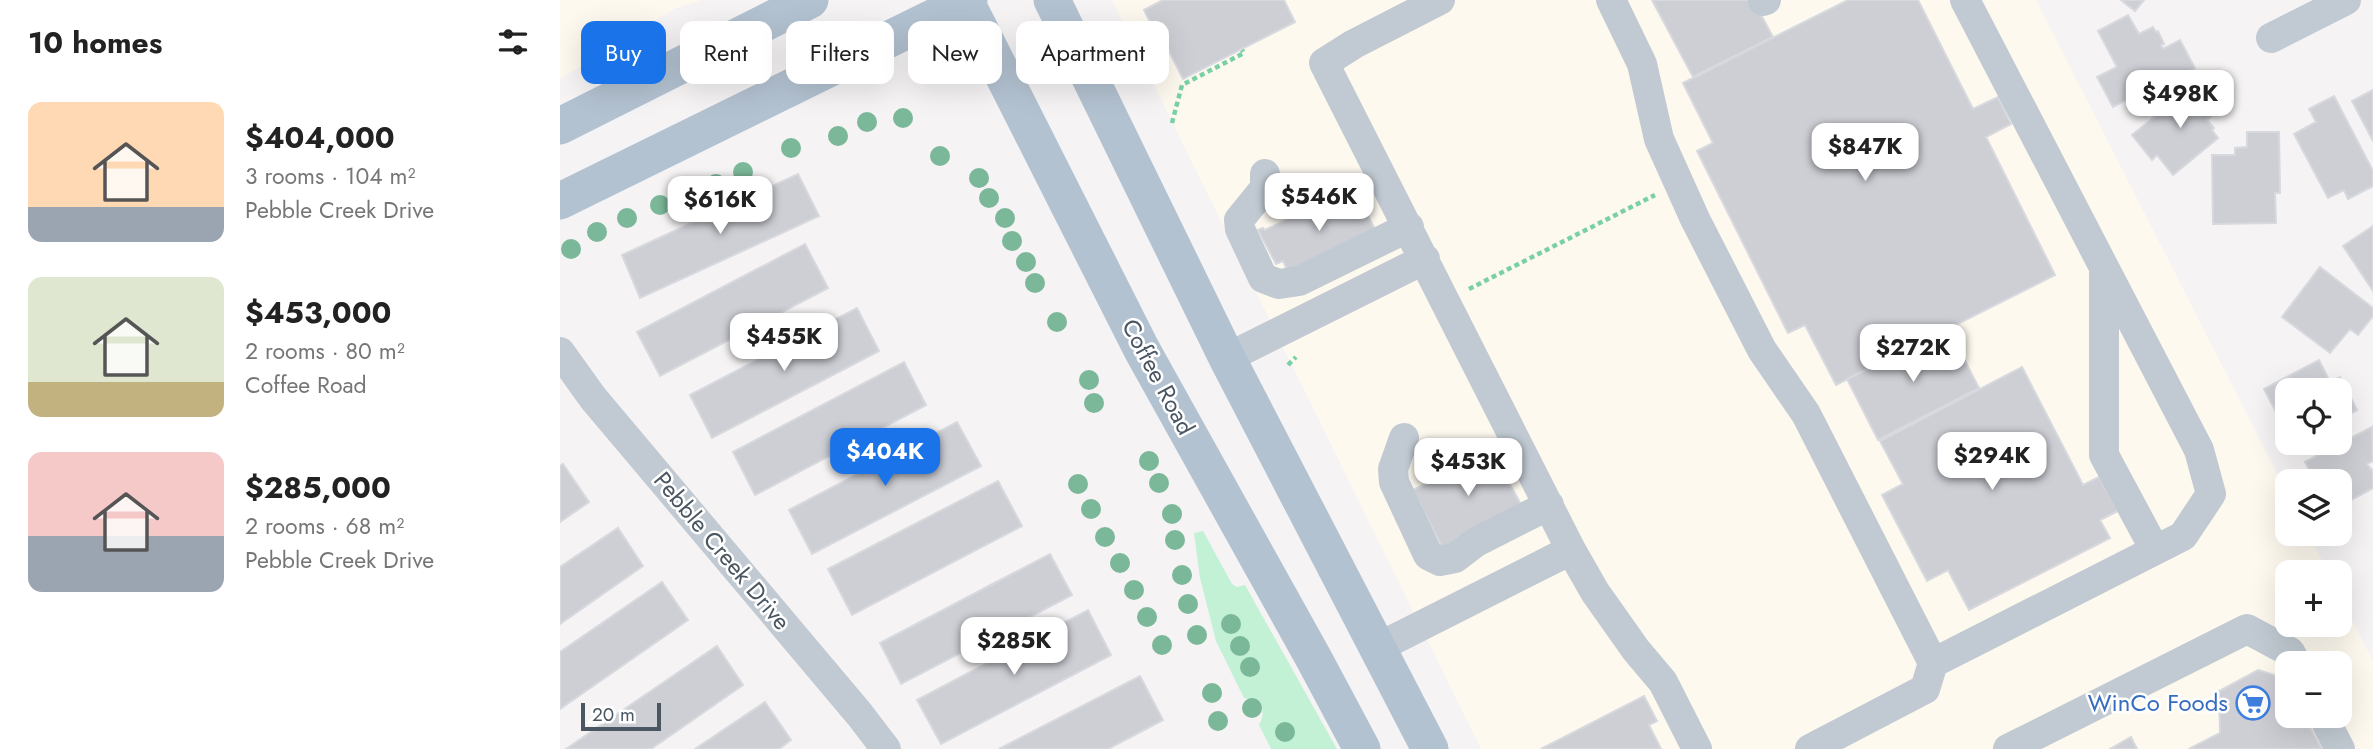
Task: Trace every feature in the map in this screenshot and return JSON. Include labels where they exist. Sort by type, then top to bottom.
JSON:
[{"type":"main road","points":[[560,127],[810,0]]},
{"type":"main road","points":[[1052,0],[1227,358],[1430,749]]},
{"type":"main road","points":[[560,201],[966,1]]},
{"type":"main road","name":"Coffee Road","points":[[966,1],[1142,350],[1362,749]]},
{"type":"street","points":[[1440,0],[1324,62],[1571,550],[1595,593],[1663,682],[1697,749]]},
{"type":"street","points":[[1611,0],[1642,64],[1659,139],[1695,219],[1762,350],[1806,414],[1933,663],[1925,689],[1810,749]]},
{"type":"street","points":[[1933,663],[2183,536],[2211,494],[2199,450],[1965,0]]},
{"type":"street","points":[[2271,38],[2346,0]]},
{"type":"street","points":[[1265,174],[1265,188],[1239,220],[1240,229],[1263,278],[1279,284],[1299,281],[1409,227]]},
{"type":"street","points":[[1227,358],[1425,259]]},
{"type":"street","points":[[2104,267],[2104,455],[2155,550]]},
{"type":"street","name":"Pebble Creek Drive","points":[[560,352],[593,398],[886,749]]},
{"type":"street","points":[[1404,438],[1394,469],[1394,482],[1428,555],[1440,561],[1455,558],[1487,536],[1549,505]]},
{"type":"street","points":[[1377,648],[1571,550]]},
{"type":"street","points":[[2008,749],[2247,629],[2288,651]]},
{"type":"street","points":[[2329,728],[2340,749]]},
{"type":"path","points":[[1172,123],[1182,85],[1244,53],[1242,50]]},
{"type":"path","points":[[1443,296],[1461,293],[1662,192],[1677,179]]},
{"type":"path","points":[[1288,365],[1303,349]]},
{"type":"shaded area","points":[[560,0],[702,0],[674,9],[654,21],[581,21],[581,66],[560,79]]},
{"type":"shaded area","points":[[1112,0],[2036,0],[2275,469],[2275,546],[2314,546],[2322,560],[2275,560],[2275,637],[2352,637],[2352,620],[2373,661],[2373,749],[1481,749],[1153,84],[1169,84],[1169,21],[1122,21]]},
{"type":"green space","points":[[1203,531],[1232,584],[1237,587],[1245,585],[1337,749],[1271,749],[1259,725],[1263,713],[1260,704],[1258,701],[1244,698],[1216,641],[1200,578],[1194,533]]},
{"type":"building","points":[[1163,0],[1284,0],[1295,22],[1183,79],[1169,51],[1169,21],[1150,21],[1144,10]]},
{"type":"building","points":[[1652,0],[1753,0],[1773,37],[1693,77]]},
{"type":"building","points":[[1848,0],[1918,0],[1973,109],[1998,97],[2011,124],[1986,137],[2055,275],[1836,385],[1805,325],[1788,333],[1697,151],[1713,143],[1683,83]]},
{"type":"building","points":[[2121,0],[2144,0],[2135,11]]},
{"type":"building","points":[[2128,15],[2139,34],[2153,27],[2158,31],[2164,44],[2161,45],[2163,49],[2180,40],[2195,68],[2133,100],[2132,97],[2113,107],[2097,77],[2117,67],[2098,31]]},
{"type":"building","points":[[2197,83],[2219,110],[2207,120],[2218,138],[2173,175],[2157,155],[2152,160],[2132,135]]},
{"type":"building","points":[[2373,90],[2373,141],[2352,101]]},
{"type":"building","points":[[2334,96],[2373,171],[2373,186],[2348,199],[2344,190],[2328,198],[2294,134],[2316,122],[2309,109]]},
{"type":"building","points":[[2247,132],[2279,132],[2280,193],[2275,193],[2276,223],[2213,224],[2212,155],[2235,155],[2235,148],[2247,147]]},
{"type":"building","points":[[798,174],[819,216],[640,298],[622,255]]},
{"type":"building","points":[[1352,185],[1379,237],[1290,276],[1283,261],[1276,264],[1258,230],[1265,230],[1290,218],[1287,213],[1310,202],[1313,209],[1350,190],[1348,187]]},
{"type":"building","points":[[2373,226],[2373,291],[2343,246]]},
{"type":"building","points":[[805,244],[828,288],[660,376],[637,332]]},
{"type":"building","points":[[2320,267],[2373,308],[2373,316],[2358,335],[2350,329],[2330,353],[2282,317]]},
{"type":"building","points":[[857,308],[879,351],[712,438],[690,395]]},
{"type":"building","points":[[1948,328],[1979,388],[1878,440],[1847,379]]},
{"type":"building","points":[[2319,360],[2328,378],[2285,378]]},
{"type":"building","points":[[904,362],[926,405],[755,495],[733,452]]},
{"type":"building","points":[[2022,367],[2083,485],[2099,477],[2118,511],[2100,520],[2110,538],[1969,610],[1948,570],[1927,581],[1882,495],[1903,484],[1880,441]]},
{"type":"building","points":[[2275,383],[2275,410],[2264,389]]},
{"type":"building","points":[[2352,400],[2357,410],[2352,413]]},
{"type":"building","points":[[957,422],[981,466],[812,554],[789,510]]},
{"type":"building","points":[[2372,427],[2373,461],[2367,464],[2373,471],[2373,488],[2352,499],[2352,469],[2309,469],[2305,462],[2318,455],[2352,455],[2352,437]]},
{"type":"building","points":[[1489,446],[1524,510],[1443,549],[1413,490],[1432,481],[1428,475]]},
{"type":"building","points":[[563,464],[589,502],[560,522],[560,466]]},
{"type":"building","points":[[998,481],[1022,526],[852,615],[828,569]]},
{"type":"building","points":[[618,528],[643,566],[560,624],[560,567]]},
{"type":"building","points":[[1050,554],[1072,595],[901,684],[880,643]]},
{"type":"building","points":[[662,582],[688,620],[560,709],[560,652]]},
{"type":"building","points":[[1088,610],[1111,655],[941,744],[917,700]]},
{"type":"building","points":[[717,646],[743,685],[651,749],[566,749]]},
{"type":"building","name":"WinCo Foods","points":[[2258,670],[2275,675],[2275,728],[2311,728],[2322,749],[2189,749],[2220,733],[2219,691]]},
{"type":"building","points":[[1140,676],[1163,720],[1108,749],[999,749]]},
{"type":"building","points":[[1644,696],[1657,721],[1649,725],[1661,749],[1541,749]]},
{"type":"building","points":[[765,702],[791,740],[779,749],[695,749]]},
{"type":"building","name":"WinCo Foods","points":[[2131,737],[2137,749],[2110,749]]},
{"type":"place","name":"WinCo Foods","points":[[2253,703]]}]
